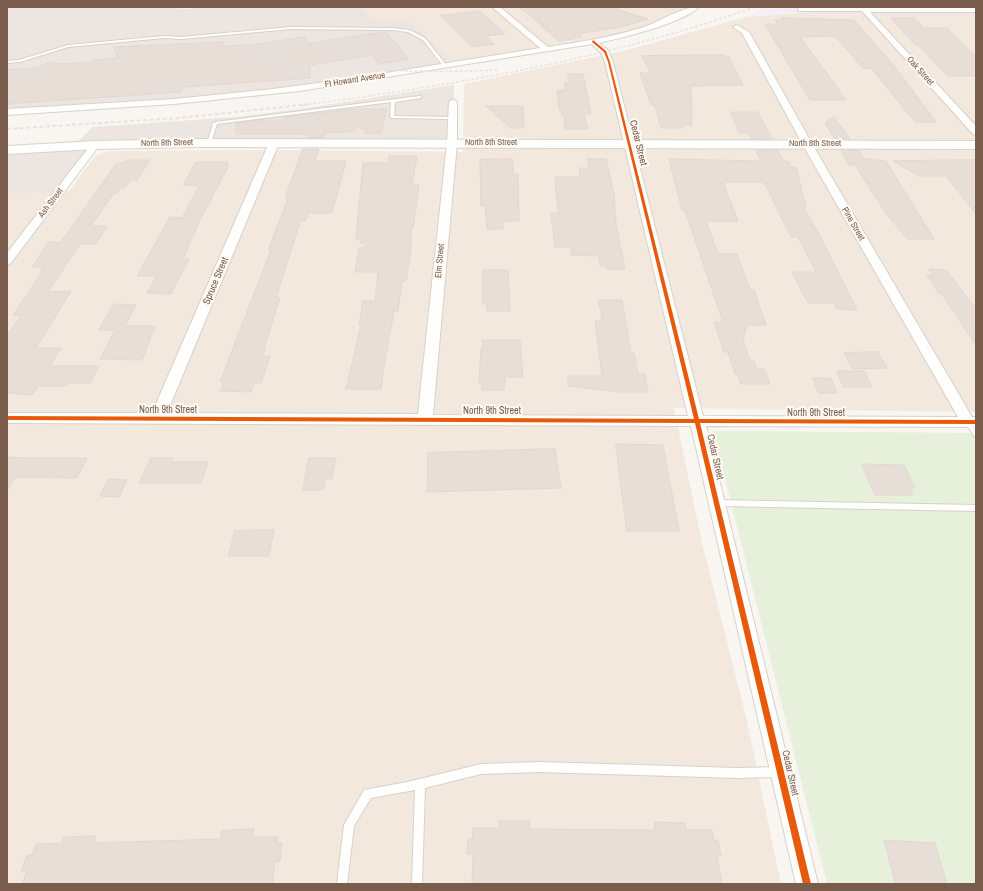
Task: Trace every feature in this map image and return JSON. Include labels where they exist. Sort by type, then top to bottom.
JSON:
[{"type":"main road","name":"North 8th Street","points":[[7,150],[95,145],[209,143],[976,145]]},
{"type":"street","points":[[496,7],[546,49]]},
{"type":"street","name":"Ft Howard Avenue","points":[[7,112],[158,103],[267,93],[445,66],[594,41],[642,29],[670,20],[695,7]]},
{"type":"street","points":[[803,8],[976,10]]},
{"type":"street","name":"Oak Street","points":[[864,9],[976,132]]},
{"type":"street","name":"Pine Street","points":[[737,27],[745,32],[807,144],[973,426]]},
{"type":"street","name":"Cedar Street","points":[[594,41],[605,52],[629,143],[717,504],[807,884]]},
{"type":"street","name":"Elm Street","points":[[425,420],[452,143],[453,102]]},
{"type":"street","name":"Spruce Street","points":[[157,419],[274,143]]},
{"type":"street","name":"Ash Street","points":[[7,261],[95,145]]},
{"type":"street","name":"North 9th Street","points":[[7,418],[697,421],[973,426]]},
{"type":"lane","points":[[7,62],[19,61],[68,46],[164,37],[181,38],[292,28],[392,29],[409,31],[424,39],[445,66]]},
{"type":"lane","points":[[209,143],[215,123],[420,97]]},
{"type":"lane","points":[[393,101],[392,117],[452,118]]},
{"type":"lane","points":[[717,504],[976,508]]},
{"type":"lane","points":[[342,884],[349,825],[368,794],[420,784],[481,768],[539,767],[738,773],[780,772]]},
{"type":"lane","points":[[417,884],[420,784]]},
{"type":"shaded area","points":[[7,7],[156,7],[189,9],[198,7],[361,7],[376,21],[407,18],[457,64],[274,92],[7,112]]},
{"type":"shaded area","points":[[361,7],[695,7],[670,20],[602,39],[457,64],[407,18],[376,21]]},
{"type":"shaded area","points":[[768,7],[976,7],[976,10],[803,9],[799,12],[746,17]]},
{"type":"shaded area","points":[[811,12],[976,12],[976,140],[970,140],[976,147],[976,412],[674,408],[702,543],[746,717],[781,884],[7,884],[7,192],[69,191],[95,156],[109,151],[283,150],[463,152],[464,84],[624,51],[746,17]]},
{"type":"shaded area","points":[[454,85],[452,143],[95,145],[59,192],[7,193],[7,150],[73,146],[93,127],[237,117],[300,109]]},
{"type":"green space","points":[[713,431],[976,433],[976,884],[827,884]]},
{"type":"building","points":[[519,7],[611,7],[648,19],[621,27],[578,34],[582,37],[559,41]]},
{"type":"building","points":[[480,11],[505,34],[486,36],[494,44],[472,47],[441,16]]},
{"type":"building","points":[[782,18],[854,20],[895,67],[936,122],[915,122],[872,69],[863,68],[835,36],[800,37],[846,100],[810,100],[765,24],[778,24],[775,20],[784,20]]},
{"type":"building","points":[[891,18],[914,18],[924,28],[947,28],[976,57],[976,76],[948,76]]},
{"type":"building","points":[[386,32],[409,59],[379,64],[372,55],[310,65],[310,78],[183,87],[181,92],[7,104],[7,70],[37,68],[49,62],[61,64],[118,58],[114,47],[224,42],[223,46],[252,45],[304,37],[309,43]]},
{"type":"building","points":[[723,55],[729,57],[743,85],[691,86],[692,125],[682,125],[683,128],[661,128],[655,105],[652,105],[650,102],[640,73],[651,73],[642,56]]},
{"type":"building","points":[[568,74],[583,74],[591,114],[584,114],[588,129],[565,129],[564,115],[562,115],[559,108],[557,90],[565,90],[565,82],[569,82]]},
{"type":"building","points":[[486,106],[523,106],[524,128],[511,128]]},
{"type":"building","points":[[356,109],[387,109],[381,133],[365,133],[366,129],[356,127],[355,131],[325,133],[323,138],[307,138],[309,134],[236,134],[236,123],[263,120],[284,120],[285,117]]},
{"type":"building","points":[[731,112],[758,112],[772,139],[751,139],[748,133],[740,133]]},
{"type":"building","points":[[834,117],[850,139],[835,139],[825,123]]},
{"type":"building","points":[[303,149],[319,149],[315,161],[346,161],[332,213],[309,213],[306,220],[300,222],[276,298],[280,298],[264,348],[263,356],[270,356],[261,383],[254,383],[251,392],[220,391],[224,382],[220,382],[271,250],[268,250],[288,199],[286,199],[286,196]]},
{"type":"building","points":[[756,150],[777,150],[784,161],[789,162],[791,167],[796,167],[806,207],[803,207],[820,236],[857,310],[837,309],[834,303],[808,303],[792,272],[816,272],[798,237],[791,237],[764,182],[723,182],[738,221],[706,221],[718,254],[737,254],[750,290],[754,290],[766,325],[747,325],[743,340],[750,361],[754,361],[757,369],[764,369],[770,384],[741,384],[738,374],[735,374],[728,352],[724,352],[714,322],[723,322],[685,210],[682,210],[669,159],[761,161]]},
{"type":"building","points":[[841,150],[858,150],[865,159],[886,161],[934,239],[907,239],[885,212],[855,165],[850,165]]},
{"type":"building","points":[[389,156],[417,156],[412,185],[419,185],[413,229],[411,229],[411,251],[406,281],[402,281],[398,311],[394,311],[381,389],[346,389],[361,325],[359,325],[363,301],[375,301],[378,272],[355,272],[359,249],[371,243],[360,243],[360,239],[356,239],[363,163],[388,163]]},
{"type":"building","points":[[512,159],[514,174],[518,174],[519,221],[503,221],[503,229],[487,229],[485,206],[481,206],[480,160]]},
{"type":"building","points":[[587,159],[606,159],[614,194],[616,224],[625,269],[606,269],[606,266],[600,266],[599,256],[571,255],[571,247],[555,247],[551,214],[558,213],[555,177],[580,177],[579,168],[589,168]]},
{"type":"building","points":[[127,160],[150,160],[137,180],[130,180],[125,188],[120,188],[116,194],[113,194],[91,226],[107,226],[96,244],[80,244],[48,292],[71,291],[36,348],[61,348],[50,366],[99,366],[90,383],[68,383],[66,386],[38,386],[32,395],[7,393],[7,335],[22,315],[13,315],[41,274],[39,274],[44,267],[32,267],[49,242],[61,242],[116,164]]},
{"type":"building","points":[[976,160],[976,214],[946,176],[919,176],[893,161]]},
{"type":"building","points":[[196,162],[228,162],[226,165],[229,165],[199,222],[183,259],[189,259],[171,294],[147,293],[156,276],[137,276],[170,217],[182,218],[199,186],[184,185]]},
{"type":"building","points":[[929,269],[946,270],[976,309],[976,345],[942,294],[939,294],[927,275],[933,275]]},
{"type":"building","points":[[483,270],[508,270],[510,311],[487,311],[487,304],[483,304]]},
{"type":"building","points":[[599,300],[622,300],[631,353],[634,353],[638,374],[645,374],[648,392],[618,392],[568,386],[568,376],[602,376],[595,321],[602,321]]},
{"type":"building","points":[[114,304],[136,305],[125,326],[155,326],[142,360],[100,359],[115,330],[99,330]]},
{"type":"building","points":[[483,340],[520,340],[523,377],[505,377],[504,390],[482,390],[482,383],[479,383],[481,348]]},
{"type":"building","points":[[878,352],[887,368],[852,369],[844,353]]},
{"type":"building","points":[[837,371],[864,371],[872,387],[844,387]]},
{"type":"building","points":[[813,378],[831,378],[837,393],[819,393]]},
{"type":"building","points":[[616,444],[663,445],[679,531],[627,531]]},
{"type":"building","points":[[555,449],[561,488],[427,492],[428,453]]},
{"type":"building","points":[[7,457],[87,458],[77,478],[15,477],[7,491]]},
{"type":"building","points":[[151,458],[173,458],[171,462],[208,462],[201,483],[140,483]]},
{"type":"building","points":[[309,458],[336,458],[332,479],[325,479],[323,490],[303,490]]},
{"type":"building","points":[[862,464],[904,465],[915,488],[910,488],[913,495],[875,495]]},
{"type":"building","points":[[109,479],[127,480],[119,497],[100,496]]},
{"type":"building","points":[[274,530],[269,556],[228,556],[235,531]]},
{"type":"building","points":[[499,821],[530,821],[530,829],[655,830],[654,822],[685,823],[686,830],[712,830],[714,840],[718,840],[721,856],[717,856],[722,884],[472,884],[473,854],[467,854],[468,839],[472,839],[473,828],[499,828]]},
{"type":"building","points":[[254,829],[252,837],[278,837],[277,843],[282,843],[280,862],[275,862],[272,884],[22,884],[27,871],[21,871],[27,855],[32,855],[36,844],[62,843],[64,837],[96,836],[94,843],[220,839],[222,831]]},
{"type":"building","points":[[884,840],[935,843],[947,884],[896,884]]},
{"type":"railway","points":[[307,104],[418,89],[588,56],[700,25],[755,7]]},
{"type":"railway","points":[[255,61],[377,70],[499,70]]},
{"type":"railway","points":[[7,129],[179,118],[307,104]]},
{"type":"railway","points":[[303,105],[307,104]]},
{"type":"cycle path","points":[[593,41],[605,52],[609,62],[697,421],[807,884]]},
{"type":"cycle path","points":[[7,418],[976,422]]}]
